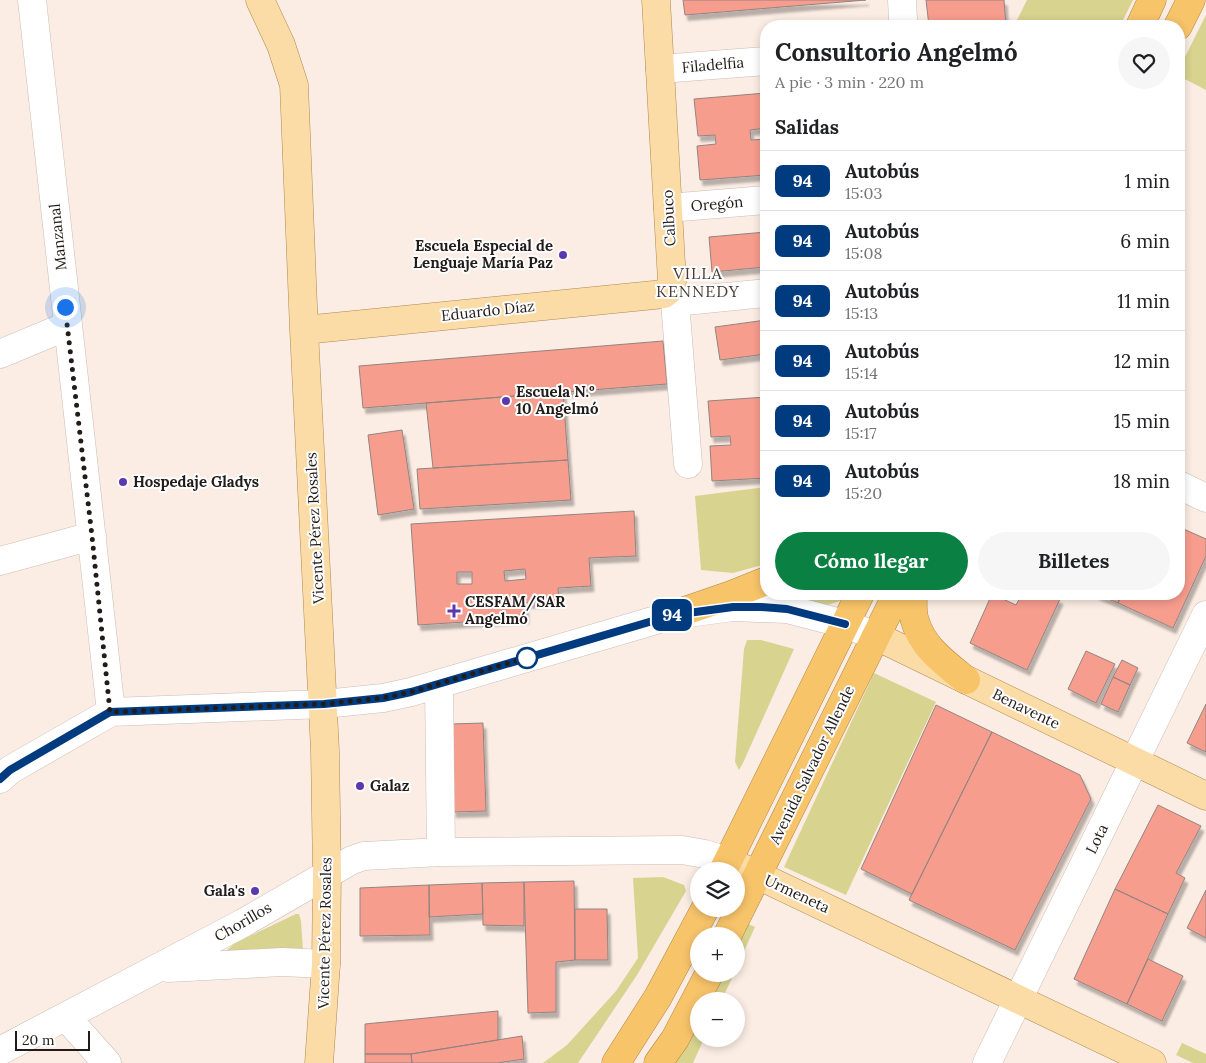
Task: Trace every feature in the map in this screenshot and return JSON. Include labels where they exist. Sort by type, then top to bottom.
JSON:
[{"type":"highway","points":[[1143,20],[1152,0]]},
{"type":"highway","points":[[1181,20],[1191,0]]},
{"type":"highway","points":[[673,615],[760,583]]},
{"type":"highway","points":[[728,862],[857,600]]},
{"type":"highway","name":"Avenida Salvador Allende","points":[[732,927],[894,600]]},
{"type":"highway","points":[[913,600],[915,622],[922,638],[942,660],[966,680]]},
{"type":"highway","points":[[616,1063],[658,996],[701,917]]},
{"type":"highway","points":[[658,1063],[675,1039],[705,982]]},
{"type":"main road","name":"Vicente Pérez Rosales","points":[[260,0],[281,45],[294,85],[304,330],[324,704],[327,873],[326,964],[319,1063]]},
{"type":"main road","name":"Calbuco","points":[[656,0],[672,296]]},
{"type":"main road","name":"Eduardo Díaz","points":[[304,330],[664,294],[672,296]]},
{"type":"main road","name":"Benavente","points":[[876,636],[1206,796]]},
{"type":"main road","name":"Urmeneta","points":[[745,871],[758,875],[1152,1063]]},
{"type":"street","name":"Manzanal","points":[[32,0],[110,712]]},
{"type":"street","name":"Filadelfia","points":[[660,69],[760,61]]},
{"type":"street","name":"Oregón","points":[[668,208],[760,200]]},
{"type":"street","name":"Eduardo Díaz","points":[[672,296],[760,293]]},
{"type":"street","name":"Calbuco","points":[[672,296],[688,464]]},
{"type":"street","points":[[0,354],[68,326]]},
{"type":"street","points":[[1185,488],[1206,498]]},
{"type":"street","points":[[0,561],[92,536]]},
{"type":"street","name":"Benavente","points":[[110,712],[324,704],[383,698],[439,684],[673,615],[733,607],[787,609],[845,624],[876,636]]},
{"type":"street","name":"Lota","points":[[988,1063],[1206,615]]},
{"type":"street","points":[[439,684],[441,852]]},
{"type":"street","points":[[0,779],[10,770],[110,712]]},
{"type":"street","name":"Urmeneta","points":[[327,873],[364,856],[441,852],[682,850],[705,854],[719,862]]},
{"type":"street","name":"Chorillos","points":[[0,1051],[243,923],[327,873]]},
{"type":"street","name":"Chorillos","points":[[157,969],[282,962],[326,964]]},
{"type":"street","points":[[66,1017],[107,1063]]},
{"type":"shaded area","points":[[1027,0],[1133,0],[1123,20],[1017,20]]},
{"type":"shaded area","points":[[1206,15],[1206,90],[1185,79],[1185,57]]},
{"type":"shaded area","points":[[760,488],[760,566],[733,573],[701,570],[695,496]]},
{"type":"shaded area","points":[[792,600],[841,600],[824,606]]},
{"type":"shaded area","points":[[747,640],[761,640],[794,649],[739,770],[735,762],[744,649]]},
{"type":"shaded area","points":[[874,673],[936,702],[846,895],[784,867]]},
{"type":"shaded area","points":[[663,877],[684,885],[686,891],[637,975],[578,1063],[543,1063],[567,1045],[616,991],[638,958],[633,878]]},
{"type":"shaded area","points":[[299,914],[301,921],[303,950],[228,952],[227,950],[235,943]]},
{"type":"shaded area","points":[[746,923],[755,927],[745,949],[745,927]]},
{"type":"shaded area","points":[[717,982],[730,982],[725,992],[712,992]]},
{"type":"shaded area","points":[[690,1032],[690,1047],[700,1047],[693,1063],[672,1063]]},
{"type":"shaded area","points":[[1182,1043],[1206,1054],[1206,1063],[1193,1063],[1176,1055]]},
{"type":"building","points":[[683,0],[866,0],[685,15]]},
{"type":"building","points":[[926,0],[1004,0],[1006,20],[928,20]]},
{"type":"building","points":[[760,94],[760,129],[750,130],[751,140],[760,139],[760,175],[700,180],[697,146],[716,144],[715,135],[698,136],[694,99]]},
{"type":"building","points":[[760,233],[760,268],[712,272],[709,237]]},
{"type":"building","points":[[760,321],[760,355],[720,360],[715,327]]},
{"type":"building","points":[[663,341],[667,384],[363,408],[359,366]]},
{"type":"building","points":[[563,392],[568,460],[433,468],[426,403]]},
{"type":"building","points":[[760,397],[760,478],[712,481],[710,446],[731,445],[730,436],[711,437],[708,401]]},
{"type":"building","points":[[402,430],[414,509],[378,515],[368,435]]},
{"type":"building","points":[[568,460],[571,500],[420,509],[417,469]]},
{"type":"building","points":[[634,511],[636,556],[589,558],[591,586],[558,588],[559,601],[525,603],[526,618],[418,625],[411,524]],"holes":[[[525,569],[526,579],[505,581],[504,571]],[[457,572],[472,572],[472,584],[457,584]]]},
{"type":"building","points":[[1185,530],[1206,539],[1206,556],[1173,628],[1118,603],[1119,600],[1185,600]]},
{"type":"building","points":[[989,600],[1005,600],[1016,605],[1019,600],[1060,600],[1027,670],[970,643]]},
{"type":"building","points":[[1086,651],[1115,664],[1096,703],[1068,689]]},
{"type":"building","points":[[1122,660],[1138,668],[1130,685],[1113,677]]},
{"type":"building","points":[[1113,677],[1130,685],[1118,712],[1101,704]]},
{"type":"building","points":[[1206,704],[1206,752],[1187,743]]},
{"type":"building","points":[[936,705],[992,732],[912,894],[861,869]]},
{"type":"building","points":[[483,723],[486,811],[453,812],[451,724]]},
{"type":"building","points":[[992,732],[1080,775],[1091,799],[1015,950],[909,900]]},
{"type":"building","points":[[1158,805],[1201,826],[1176,873],[1185,878],[1168,914],[1115,889]]},
{"type":"building","points":[[574,881],[575,960],[556,962],[556,1012],[528,1013],[524,882]]},
{"type":"building","points":[[524,882],[524,926],[483,925],[482,883]]},
{"type":"building","points":[[482,883],[483,914],[429,917],[429,885]]},
{"type":"building","points":[[429,885],[430,935],[360,936],[360,888]]},
{"type":"building","points":[[1115,889],[1168,914],[1127,1004],[1074,979]]},
{"type":"building","points":[[1206,890],[1206,938],[1187,928]]},
{"type":"building","points":[[575,909],[607,909],[608,960],[575,960]]},
{"type":"building","points":[[1148,959],[1183,976],[1162,1021],[1127,1004]]},
{"type":"building","points":[[498,1011],[498,1040],[411,1054],[365,1054],[365,1024]]},
{"type":"building","points":[[522,1036],[524,1059],[497,1063],[412,1063],[411,1054]]},
{"type":"building","points":[[365,1054],[411,1054],[412,1063],[365,1063]]},
{"type":"bus line","name":"94","points":[[0,779],[10,770],[110,712],[324,704],[383,698],[411,692],[673,615],[733,607],[787,609],[845,624]]},
{"type":"place","name":"Escuela Especial de Lenguaje María Paz","points":[[563,255]]},
{"type":"place","name":"Escuela N.º 10 Angelmó","points":[[506,401]]},
{"type":"place","name":"Hospedaje Gladys","points":[[123,482]]},
{"type":"place","name":"CESFAM/SAR Angelmó","points":[[454,611]]},
{"type":"place","name":"Galaz","points":[[360,786]]},
{"type":"place","name":"Gala's","points":[[255,891]]},
{"type":"district","name":"VILLA KENNEDY","points":[[698,282]]},
{"type":"route","points":[[65,307],[92,536],[110,712],[324,704],[383,698],[411,692],[529,657],[527,658]]}]
